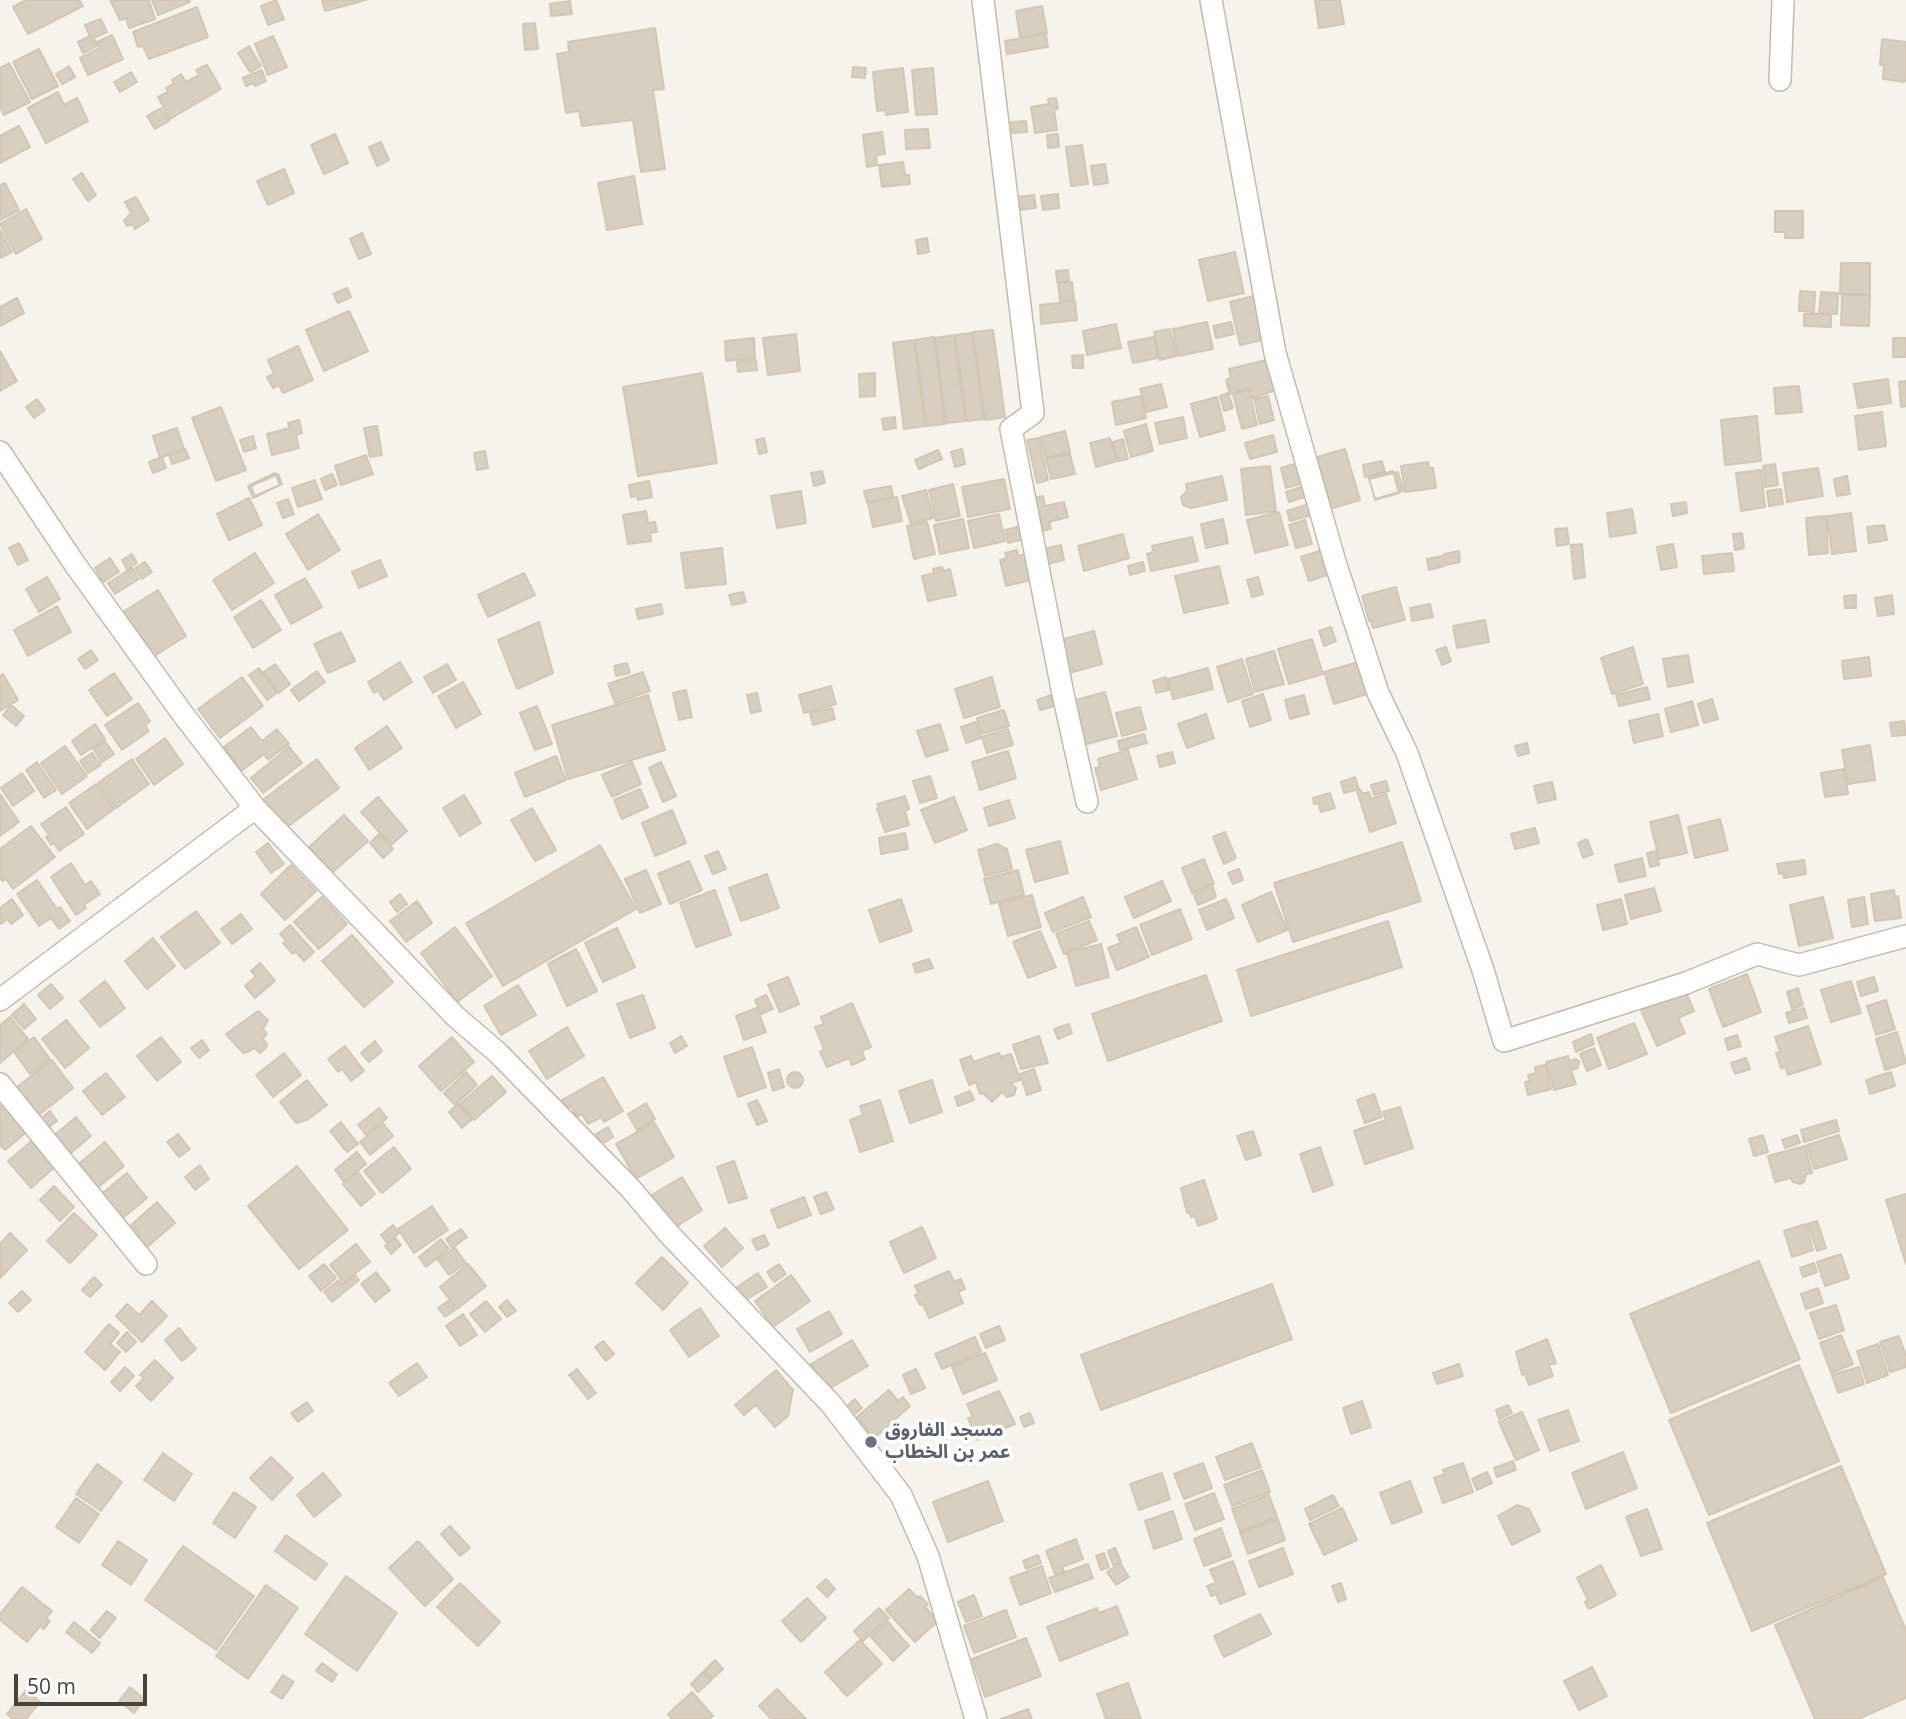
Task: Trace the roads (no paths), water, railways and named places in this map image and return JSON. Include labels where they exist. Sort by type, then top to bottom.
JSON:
[{"type":"street","points":[[983,0],[1033,413],[1011,429],[1087,802]]},
{"type":"street","points":[[1211,0],[1279,366],[1343,588],[1378,693],[1407,753],[1483,970],[1504,1041],[1686,983],[1757,954],[1799,965],[1906,936]]},
{"type":"street","points":[[1780,80],[1783,0]]},
{"type":"street","points":[[0,452],[74,563],[182,713],[255,808],[456,1017],[498,1053],[620,1179],[678,1244],[831,1404],[901,1495],[929,1556],[976,1719]]},
{"type":"street","points":[[0,1000],[255,808]]},
{"type":"street","points":[[0,1084],[146,1264]]},
{"type":"place","name":"مسجد الفاروق عمر بن الخطاب","points":[[871,1442]]}]
